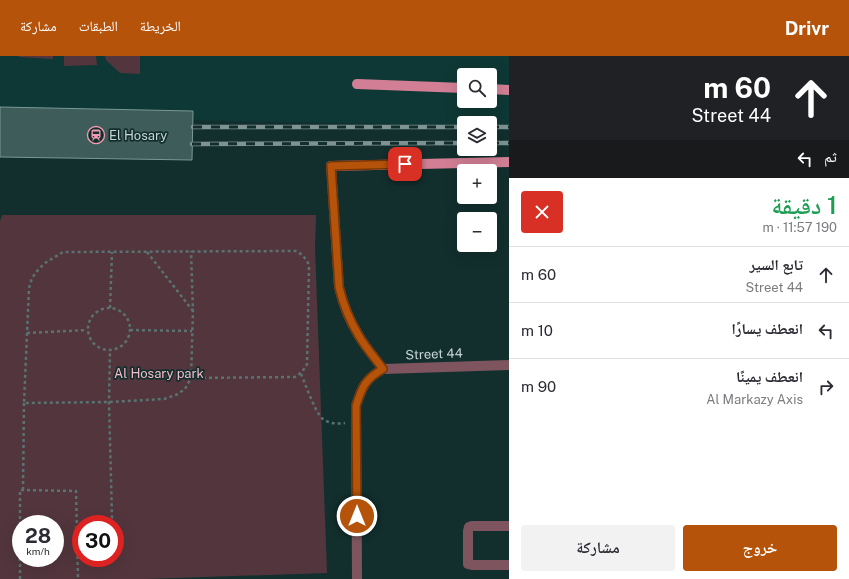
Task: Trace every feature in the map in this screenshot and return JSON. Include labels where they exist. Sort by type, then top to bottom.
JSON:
[{"type":"main road","points":[[357,84],[457,88]]},
{"type":"main road","points":[[497,90],[509,90]]},
{"type":"main road","points":[[331,166],[509,162]]},
{"type":"street","points":[[331,166],[339,287],[343,304],[360,337],[383,369],[372,375],[365,384],[356,406],[357,579]]},
{"type":"street","name":"Street 44","points":[[383,369],[509,365]]},
{"type":"street","points":[[509,526],[469,527],[468,564],[509,565]]},
{"type":"path","points":[[24,403],[109,402],[164,399],[176,395],[185,389],[191,378],[193,311],[191,251]]},
{"type":"path","points":[[20,579],[20,490],[23,490],[24,403],[29,288],[32,278],[38,270],[45,263],[63,252],[297,251],[307,260],[307,364],[305,370],[295,377],[191,378]]},
{"type":"path","points":[[110,308],[112,252]]},
{"type":"path","points":[[146,252],[193,311]]},
{"type":"path","points":[[110,308],[120,311],[125,315],[130,330],[127,340],[123,345],[117,349],[104,350],[92,343],[87,330],[90,318],[95,313],[101,309],[110,308]]},
{"type":"path","points":[[27,333],[87,330]]},
{"type":"path","points":[[130,330],[192,331]]},
{"type":"path","points":[[110,350],[109,402],[112,515]]},
{"type":"path","points":[[301,374],[317,412],[323,419],[330,423],[339,424],[356,422]]},
{"type":"path","points":[[23,490],[76,491],[76,515]]},
{"type":"path","points":[[78,567],[78,579]]},
{"type":"shaded area","points":[[0,56],[509,56],[509,126],[497,125],[497,116],[457,116],[457,125],[0,117]]},
{"type":"green space","points":[[18,56],[53,56],[53,59],[20,57]]},
{"type":"green space","points":[[64,56],[96,56],[97,65],[64,66]]},
{"type":"green space","points":[[105,56],[140,56],[140,74],[120,73],[106,60]]},
{"type":"green space","name":"Al Hosary park","points":[[2,215],[316,215],[315,247],[327,573],[145,579],[0,579],[0,221]]},
{"type":"building","name":"El Hosary","points":[[0,107],[193,111],[192,160],[0,157]]},
{"type":"railway","points":[[193,127],[457,127]]},
{"type":"railway","points":[[497,127],[509,127]]},
{"type":"railway","points":[[192,144],[457,143]]},
{"type":"railway","points":[[497,143],[509,143]]},
{"type":"place","name":"El Hosary","points":[[96,135]]},
{"type":"route","points":[[357,516],[356,406],[365,384],[372,375],[383,369],[360,337],[343,304],[339,287],[331,166],[405,164]]}]
